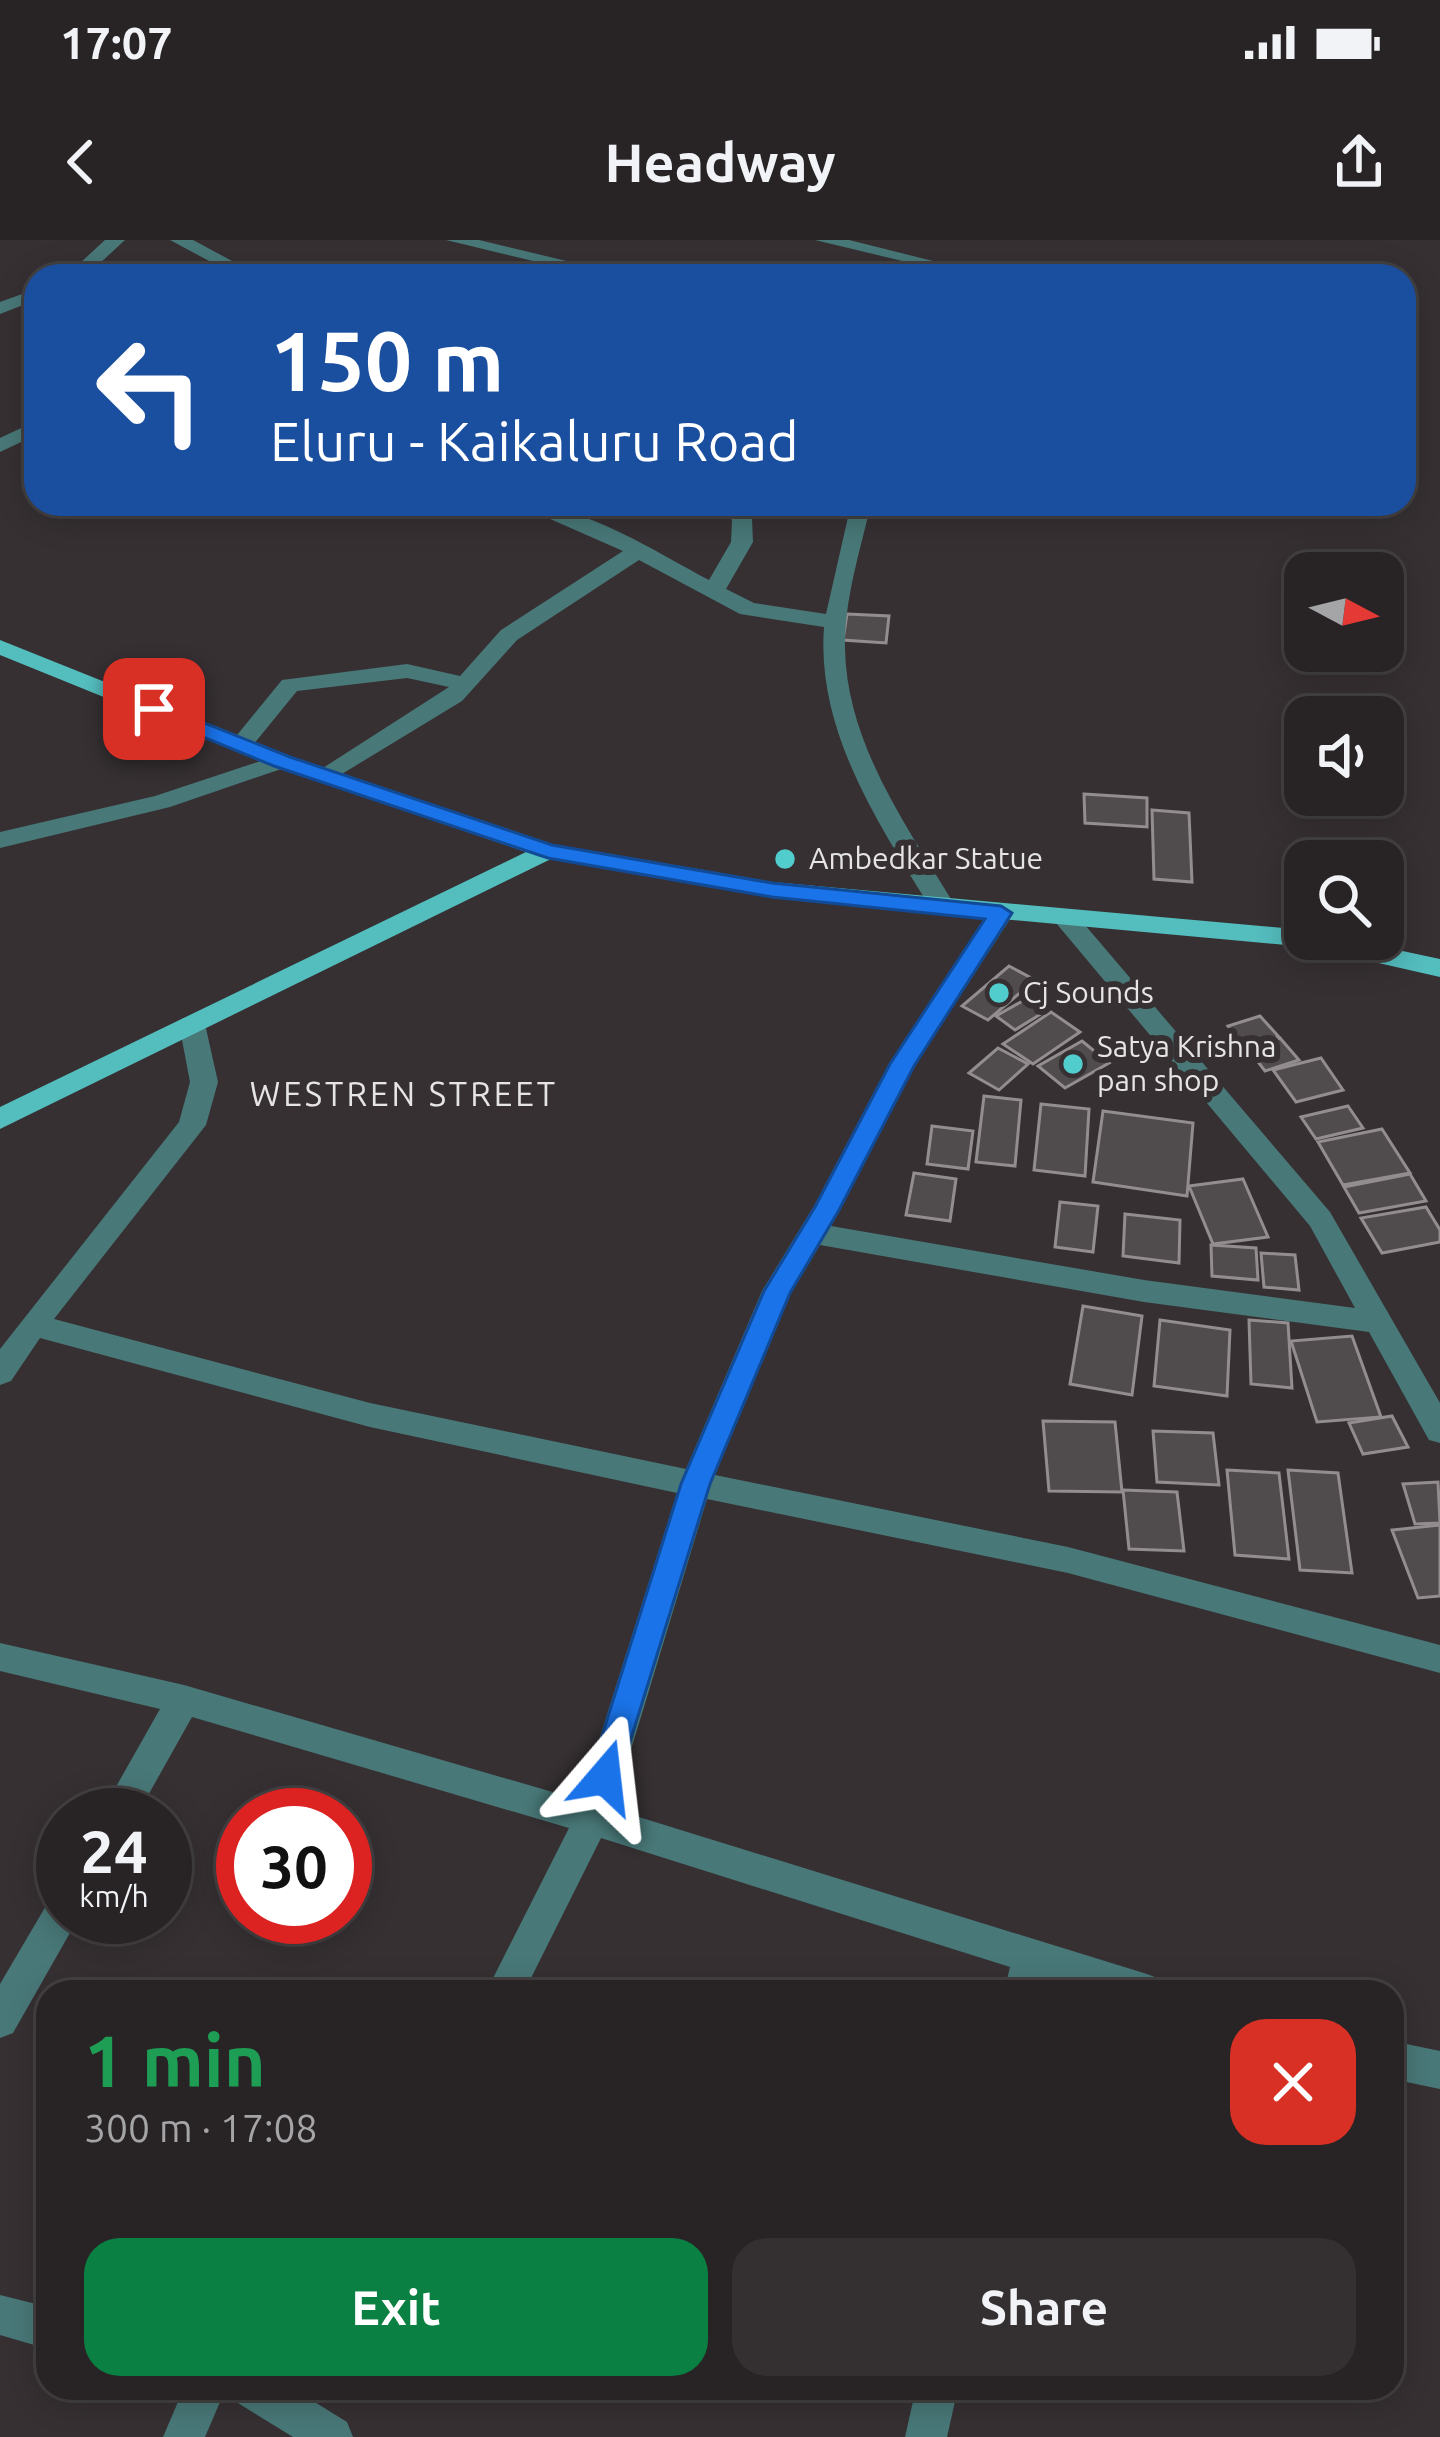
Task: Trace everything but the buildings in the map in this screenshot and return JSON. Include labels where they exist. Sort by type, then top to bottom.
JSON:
[{"type":"main road","points":[[0,647],[282,761],[548,851],[772,890],[1287,937],[1440,968]]},
{"type":"main road","points":[[0,1119],[548,851]]},
{"type":"street","points":[[89,264],[116,240]]},
{"type":"street","points":[[179,240],[227,264]]},
{"type":"street","points":[[455,240],[565,264]]},
{"type":"street","points":[[824,240],[940,264]]},
{"type":"street","points":[[555,516],[639,550],[748,609],[837,622]]},
{"type":"street","points":[[713,592],[742,542],[739,516]]},
{"type":"street","points":[[859,516],[833,650],[847,729],[944,909]]},
{"type":"street","points":[[324,775],[454,696],[509,634],[639,550]]},
{"type":"street","points":[[241,745],[290,685],[407,671],[464,684]]},
{"type":"street","points":[[0,839],[162,802],[282,761]]},
{"type":"street","points":[[511,1980],[592,1819],[696,1484],[777,1291],[902,1064],[1001,913]]},
{"type":"street","points":[[1064,917],[1320,1219],[1440,1431]]},
{"type":"street","points":[[0,1373],[33,1324],[192,1125],[204,1082],[192,1024]]},
{"type":"street","points":[[813,1233],[1144,1291],[1379,1322]]},
{"type":"street","points":[[33,1324],[370,1414],[1068,1560],[1440,1659]]},
{"type":"street","points":[[0,1658],[184,1700],[592,1819],[1027,1974],[1067,1980]]},
{"type":"street","points":[[133,1788],[184,1700]]},
{"type":"street","points":[[0,2020],[44,1944]]},
{"type":"street","points":[[1404,2062],[1440,2070]]},
{"type":"street","points":[[0,2315],[36,2325]]},
{"type":"street","points":[[184,2437],[200,2400]]},
{"type":"street","points":[[300,2400],[332,2437]]},
{"type":"street","points":[[926,2437],[934,2400]]},
{"type":"place","name":"Ambedkar Statue","points":[[785,859]]},
{"type":"place","name":"Cj Sounds","points":[[999,993]]},
{"type":"place","name":"Satya Krishna pan shop","points":[[1073,1064]]},
{"type":"district","name":"WESTREN STREET","points":[[404,1094]]},
{"type":"route","points":[[154,709],[282,761],[548,851],[772,890],[1001,913],[902,1064],[826,1210],[777,1291],[696,1484],[605,1777]]}]
